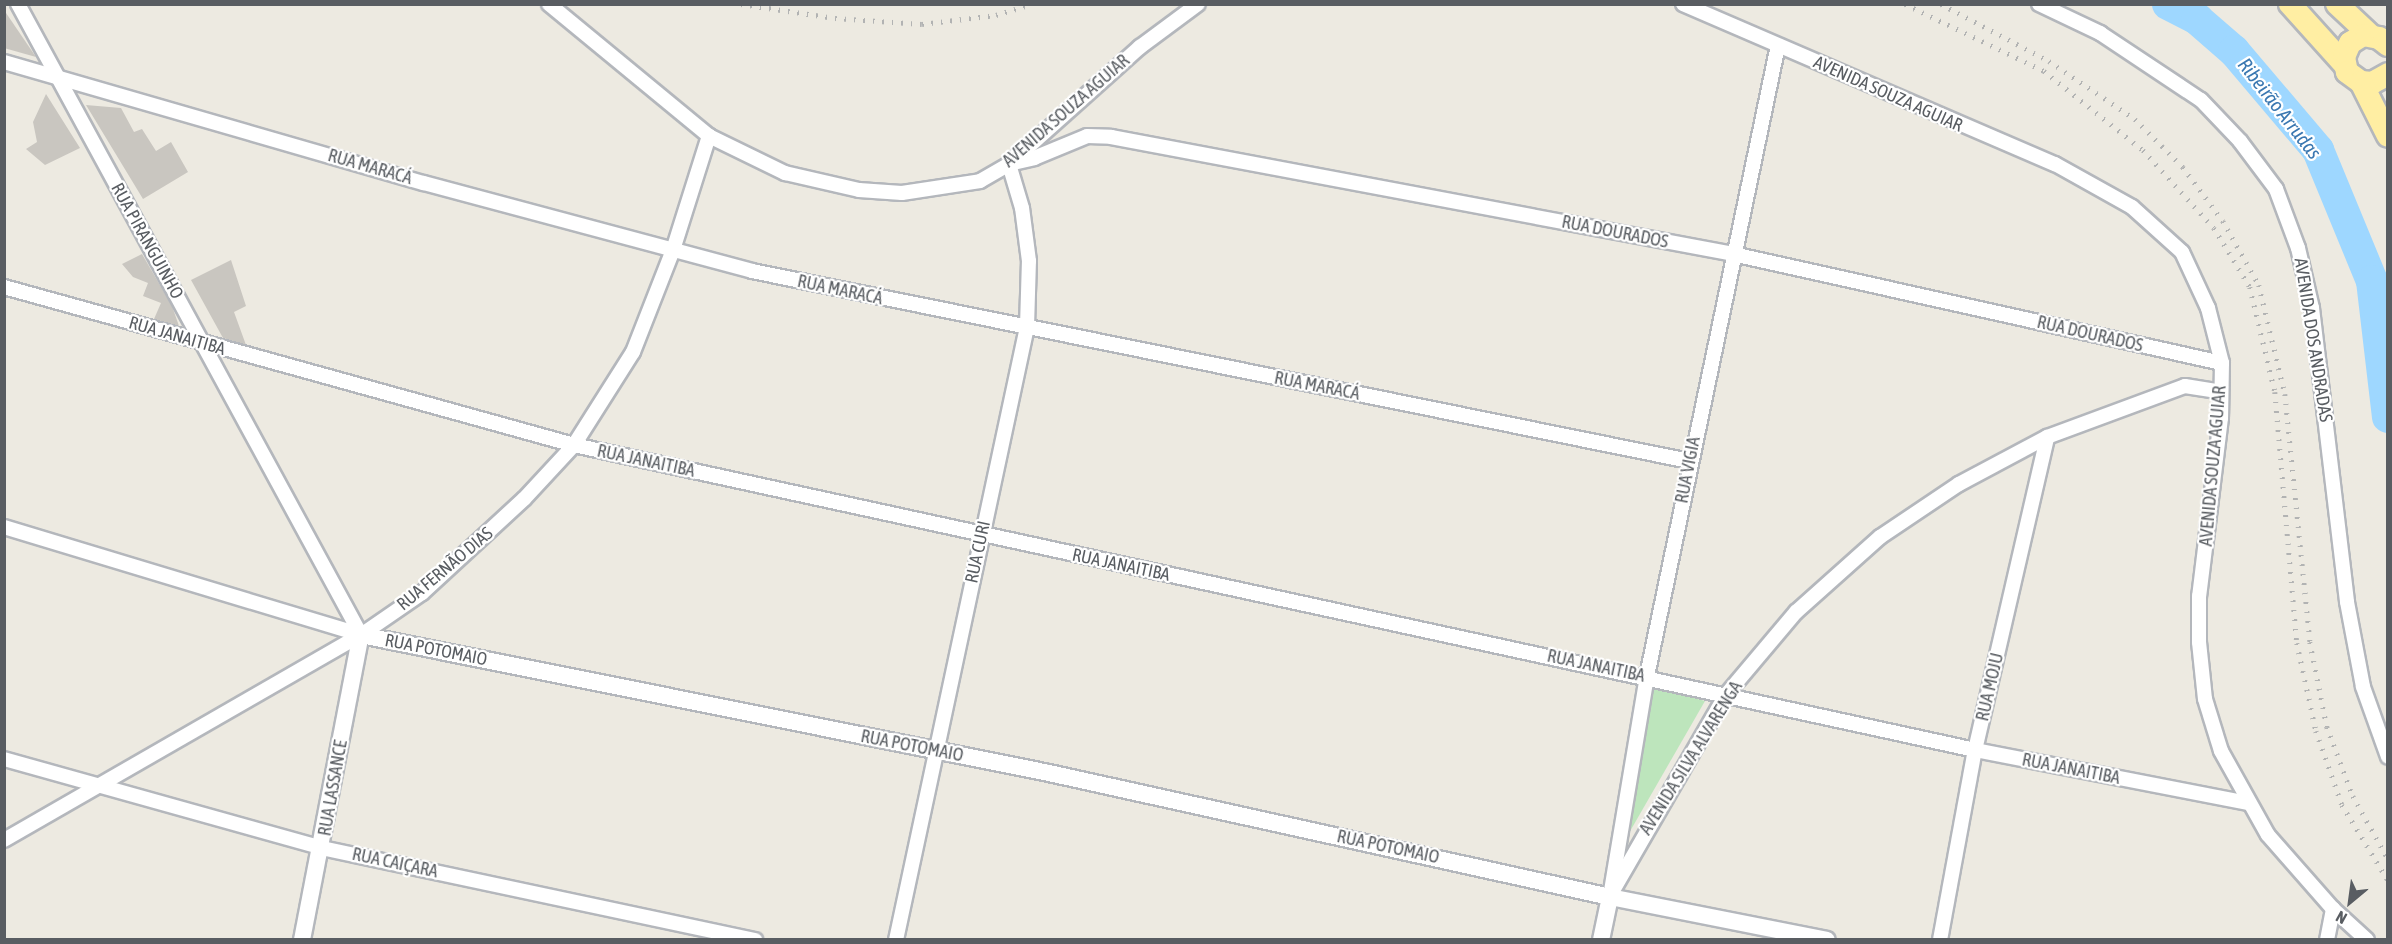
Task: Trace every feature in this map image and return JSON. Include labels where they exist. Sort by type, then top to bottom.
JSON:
[{"type":"main road","points":[[2290,4],[2361,82],[2388,136]]},
{"type":"main road","points":[[2337,4],[2381,37]]},
{"type":"main road","points":[[2344,64],[2350,43],[2381,37]]},
{"type":"main road","points":[[2361,82],[2378,82],[2388,74]]},
{"type":"street","name":"RUA PIRANGUINHO","points":[[18,4],[361,635]]},
{"type":"street","name":"AVENIDA SOUZA AGUIAR","points":[[549,4],[709,136],[784,172],[860,190],[940,189],[980,181],[1009,164],[1140,47],[1198,4]]},
{"type":"street","name":"AVENIDA SOUZA AGUIAR","points":[[1683,4],[2055,164],[2132,207],[2182,252],[2208,308],[2222,363],[2222,392],[2199,596],[2199,642],[2205,699],[2221,751],[2247,803],[2268,835],[2333,909],[2367,939]]},
{"type":"street","name":"AVENIDA DOS ANDRADAS","points":[[2039,4],[2100,33],[2202,100],[2240,141],[2276,189],[2298,248],[2312,308],[2347,602],[2363,687],[2388,757]]},
{"type":"street","name":"RUA VIGIA","points":[[1610,897],[1647,676],[1689,461],[1778,45]]},
{"type":"street","name":"RUA MARACÁ","points":[[4,62],[673,250],[838,290],[1689,461]]},
{"type":"street","name":"RUA FERNÃO DIAS","points":[[4,840],[361,635],[422,593],[476,545],[574,445],[633,352],[673,250],[709,136]]},
{"type":"street","name":"RUA DOURADOS","points":[[1009,164],[1034,158],[1087,136],[1111,137],[1733,254],[2222,363]]},
{"type":"street","name":"RUA CURI","points":[[896,939],[1027,327],[1029,261],[1022,208],[1009,164]]},
{"type":"street","name":"RUA JANAITIBA","points":[[4,286],[203,344],[574,445],[981,535],[1647,676],[1975,750],[2247,803]]},
{"type":"street","name":"AVENIDA SILVA ALVARENGA","points":[[1600,939],[1610,897],[1726,695],[1796,612],[1880,537],[1959,484],[2047,437],[2185,386],[2222,392]]},
{"type":"street","name":"RUA MOJU","points":[[1940,939],[1975,750],[2047,437]]},
{"type":"street","name":"RUA POTOMAIO","points":[[4,527],[361,635],[937,751],[1610,897],[1827,939]]},
{"type":"street","name":"RUA LASSANCE","points":[[302,939],[361,635]]},
{"type":"street","name":"RUA CAIÇARA","points":[[4,759],[96,787],[321,848],[755,939]]},
{"type":"street","points":[[2327,939],[2333,909]]},
{"type":"green space","points":[[1653,687],[1705,701],[1629,833]]},
{"type":"building","points":[[4,10],[36,57],[4,48]]},
{"type":"building","points":[[46,94],[80,148],[45,165],[26,149],[37,142],[33,122]]},
{"type":"building","points":[[86,105],[121,108],[134,132],[142,129],[156,151],[171,142],[188,172],[143,199]]},
{"type":"building","points":[[142,254],[172,306],[179,326],[154,319],[161,303],[143,296],[148,283],[133,277],[122,264]]},
{"type":"building","points":[[231,260],[246,306],[234,312],[246,345],[223,338],[191,280]]},
{"type":"waterway","name":"Ribeirão Arrudas","points":[[2168,4],[2197,19],[2234,51],[2318,150],[2372,281],[2388,417]]},
{"type":"railway","points":[[741,4],[835,18],[922,24],[996,15],[1031,4]]},
{"type":"railway","points":[[875,4],[944,4]]},
{"type":"railway","points":[[1905,4],[2044,71],[2143,150],[2214,228],[2250,287],[2275,392],[2297,643],[2316,731],[2342,805],[2388,880]]},
{"type":"railway","points":[[1941,4],[2049,61],[2135,119],[2183,167],[2223,221],[2259,285],[2285,394],[2310,642],[2327,727],[2353,796],[2388,859]]}]
